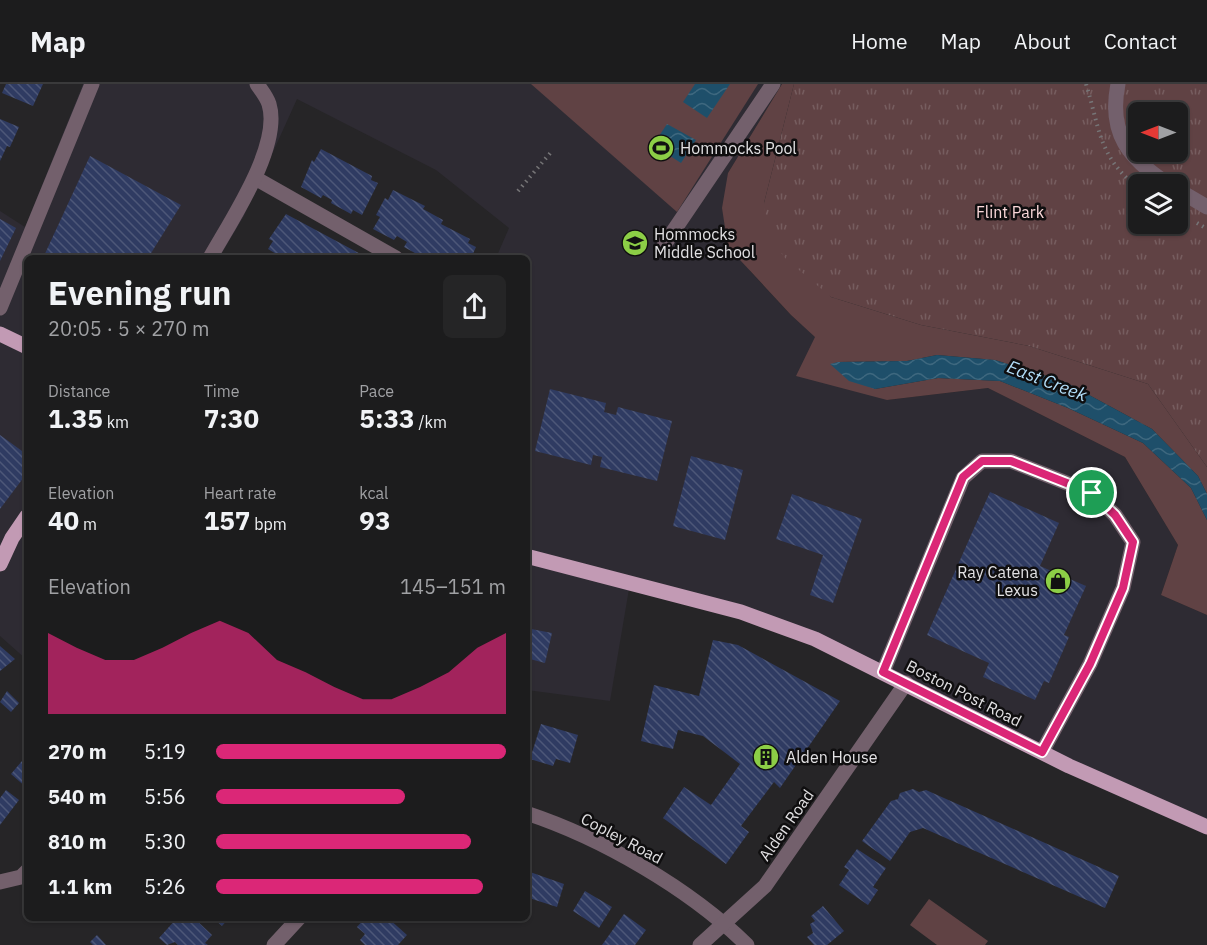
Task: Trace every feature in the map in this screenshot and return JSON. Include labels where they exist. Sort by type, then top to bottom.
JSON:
[{"type":"main road","points":[[0,334],[24,346]]},
{"type":"main road","points":[[0,564],[12,538],[24,520]]},
{"type":"main road","name":"Boston Post Road","points":[[530,557],[741,612],[815,639],[1042,752],[1207,827]]},
{"type":"street","points":[[0,308],[92,84]]},
{"type":"street","points":[[212,255],[255,178],[266,152],[270,127],[269,105],[257,84]]},
{"type":"street","points":[[664,245],[773,84]]},
{"type":"street","points":[[1115,88],[1118,129],[1127,150],[1143,168],[1152,174]]},
{"type":"street","points":[[255,178],[391,255]]},
{"type":"street","points":[[1188,196],[1207,207]]},
{"type":"street","points":[[883,672],[963,477],[982,461],[1011,461],[1092,493],[1115,515],[1133,542],[1123,588],[1090,664],[1042,752]]},
{"type":"street","name":"Alden Road","points":[[700,945],[726,924],[765,886],[906,683]]},
{"type":"street","name":"Copley Road","points":[[530,814],[553,822],[634,861],[726,924],[747,945]]},
{"type":"street","points":[[0,882],[24,874]]},
{"type":"street","points":[[274,945],[296,921]]},
{"type":"path","points":[[518,191],[552,151]]},
{"type":"shaded area","points":[[83,84],[782,84],[728,173],[750,271],[791,315],[887,400],[988,388],[1125,457],[1178,545],[1161,595],[1207,615],[1207,824],[806,642],[737,617],[629,589],[610,701],[530,690],[530,255],[497,255],[509,228],[436,170],[297,99],[244,216],[221,255],[24,255],[24,657],[0,636],[0,211],[25,227]]},
{"type":"green space","name":"Hommocks Pool","points":[[531,84],[758,84],[677,212]]},
{"type":"green space","points":[[782,84],[794,84],[764,203],[831,297],[921,325],[1029,346],[1148,384],[1207,467],[1207,494],[1198,476],[1152,429],[1065,382],[995,360],[937,355],[907,361],[838,362],[875,389],[938,378],[1000,381],[1068,408],[1143,443],[1191,488],[1207,520],[1207,615],[1161,595],[1178,545],[1125,457],[988,388],[887,400],[796,376],[815,337],[791,315],[728,247],[722,208],[728,173]]},
{"type":"green space","name":"Flint Park","points":[[794,84],[1207,84],[1207,467],[1148,384],[1029,346],[921,325],[831,297],[786,259],[768,237],[764,203]]},
{"type":"green space","points":[[929,899],[988,941],[985,945],[937,945],[910,925]]},
{"type":"water","points":[[695,84],[730,84],[707,118],[683,102]]},
{"type":"water","points":[[667,124],[696,140],[681,163],[653,145]]},
{"type":"water","name":"East Creek","points":[[937,355],[995,360],[1065,382],[1152,429],[1198,476],[1207,494],[1207,520],[1191,488],[1143,443],[1068,408],[1000,381],[938,378],[875,389],[849,381],[830,364],[907,361]]},
{"type":"building","points":[[6,84],[43,84],[33,106],[2,93]]},
{"type":"building","points":[[0,119],[19,127],[10,147],[7,146],[0,161]]},
{"type":"building","points":[[321,149],[372,176],[371,180],[378,183],[362,215],[353,210],[351,214],[331,203],[332,200],[323,195],[321,198],[301,187],[312,160],[314,162]]},
{"type":"building","points":[[90,156],[181,205],[150,255],[44,255]]},
{"type":"building","points":[[393,190],[425,206],[423,209],[443,220],[441,224],[470,239],[468,243],[476,247],[472,255],[419,255],[404,247],[407,242],[397,236],[394,240],[373,229],[380,217],[376,215],[385,198],[388,200]]},
{"type":"building","points":[[286,214],[362,255],[278,255],[268,249],[273,241],[269,239]]},
{"type":"building","points":[[0,219],[16,228],[0,261]]},
{"type":"building","points":[[550,389],[606,403],[604,412],[616,415],[618,407],[672,421],[657,481],[600,467],[602,457],[593,455],[591,465],[535,451]]},
{"type":"building","points":[[0,435],[22,451],[24,448],[24,477],[0,509]]},
{"type":"building","points":[[691,456],[743,470],[725,540],[673,526]]},
{"type":"building","points":[[990,492],[1059,523],[1040,566],[1086,586],[1064,635],[1069,637],[1049,683],[1044,681],[1035,700],[983,677],[989,663],[927,635]]},
{"type":"building","points":[[792,494],[862,519],[833,603],[810,595],[823,555],[776,539]]},
{"type":"building","points":[[530,629],[552,633],[545,663],[530,659]]},
{"type":"building","name":"Alden House","points":[[713,640],[738,645],[840,701],[780,788],[774,782],[741,826],[749,832],[726,864],[663,818],[684,787],[711,805],[740,764],[703,736],[678,730],[673,749],[641,741],[654,685],[699,696]]},
{"type":"building","points":[[0,646],[15,659],[0,671]]},
{"type":"building","points":[[7,691],[19,703],[11,712],[0,702]]},
{"type":"building","points":[[541,724],[578,735],[570,763],[556,759],[553,766],[530,759]]},
{"type":"building","points":[[24,759],[24,785],[11,774]]},
{"type":"building","points":[[913,789],[919,792],[926,790],[1119,876],[1105,908],[923,828],[910,832],[890,861],[862,841],[891,801],[898,799],[900,793]]},
{"type":"building","points":[[6,790],[19,800],[0,825],[0,798]]},
{"type":"building","points":[[857,849],[886,868],[873,887],[878,890],[868,905],[839,885],[849,870],[844,867]]},
{"type":"building","points":[[530,872],[564,884],[557,907],[530,898]]},
{"type":"building","points":[[585,891],[612,907],[599,928],[573,911]]},
{"type":"building","points":[[823,906],[844,931],[827,945],[814,945],[807,937],[813,933],[810,924],[815,921],[811,916]]},
{"type":"building","points":[[624,914],[646,930],[635,945],[602,945]]},
{"type":"building","points":[[174,921],[197,921],[212,935],[205,943],[208,945],[178,945],[175,942],[167,945],[159,938]]},
{"type":"building","points":[[216,921],[226,921],[222,926]]},
{"type":"building","points":[[362,921],[391,921],[407,935],[398,945],[365,945],[360,940],[365,934],[357,927]]},
{"type":"building","points":[[97,935],[106,945],[93,945],[90,942]]},
{"type":"place","name":"Hommocks Pool","points":[[661,148]]},
{"type":"place","name":"Hommocks Middle School","points":[[635,243]]},
{"type":"place","name":"Ray Catena Lexus","points":[[1058,581]]},
{"type":"place","name":"Alden House","points":[[766,757]]},
{"type":"route","points":[[982,461],[1011,461],[1092,493],[1115,515],[1133,542],[1123,588],[1090,664],[1042,752],[883,672],[963,477],[982,461]]}]
